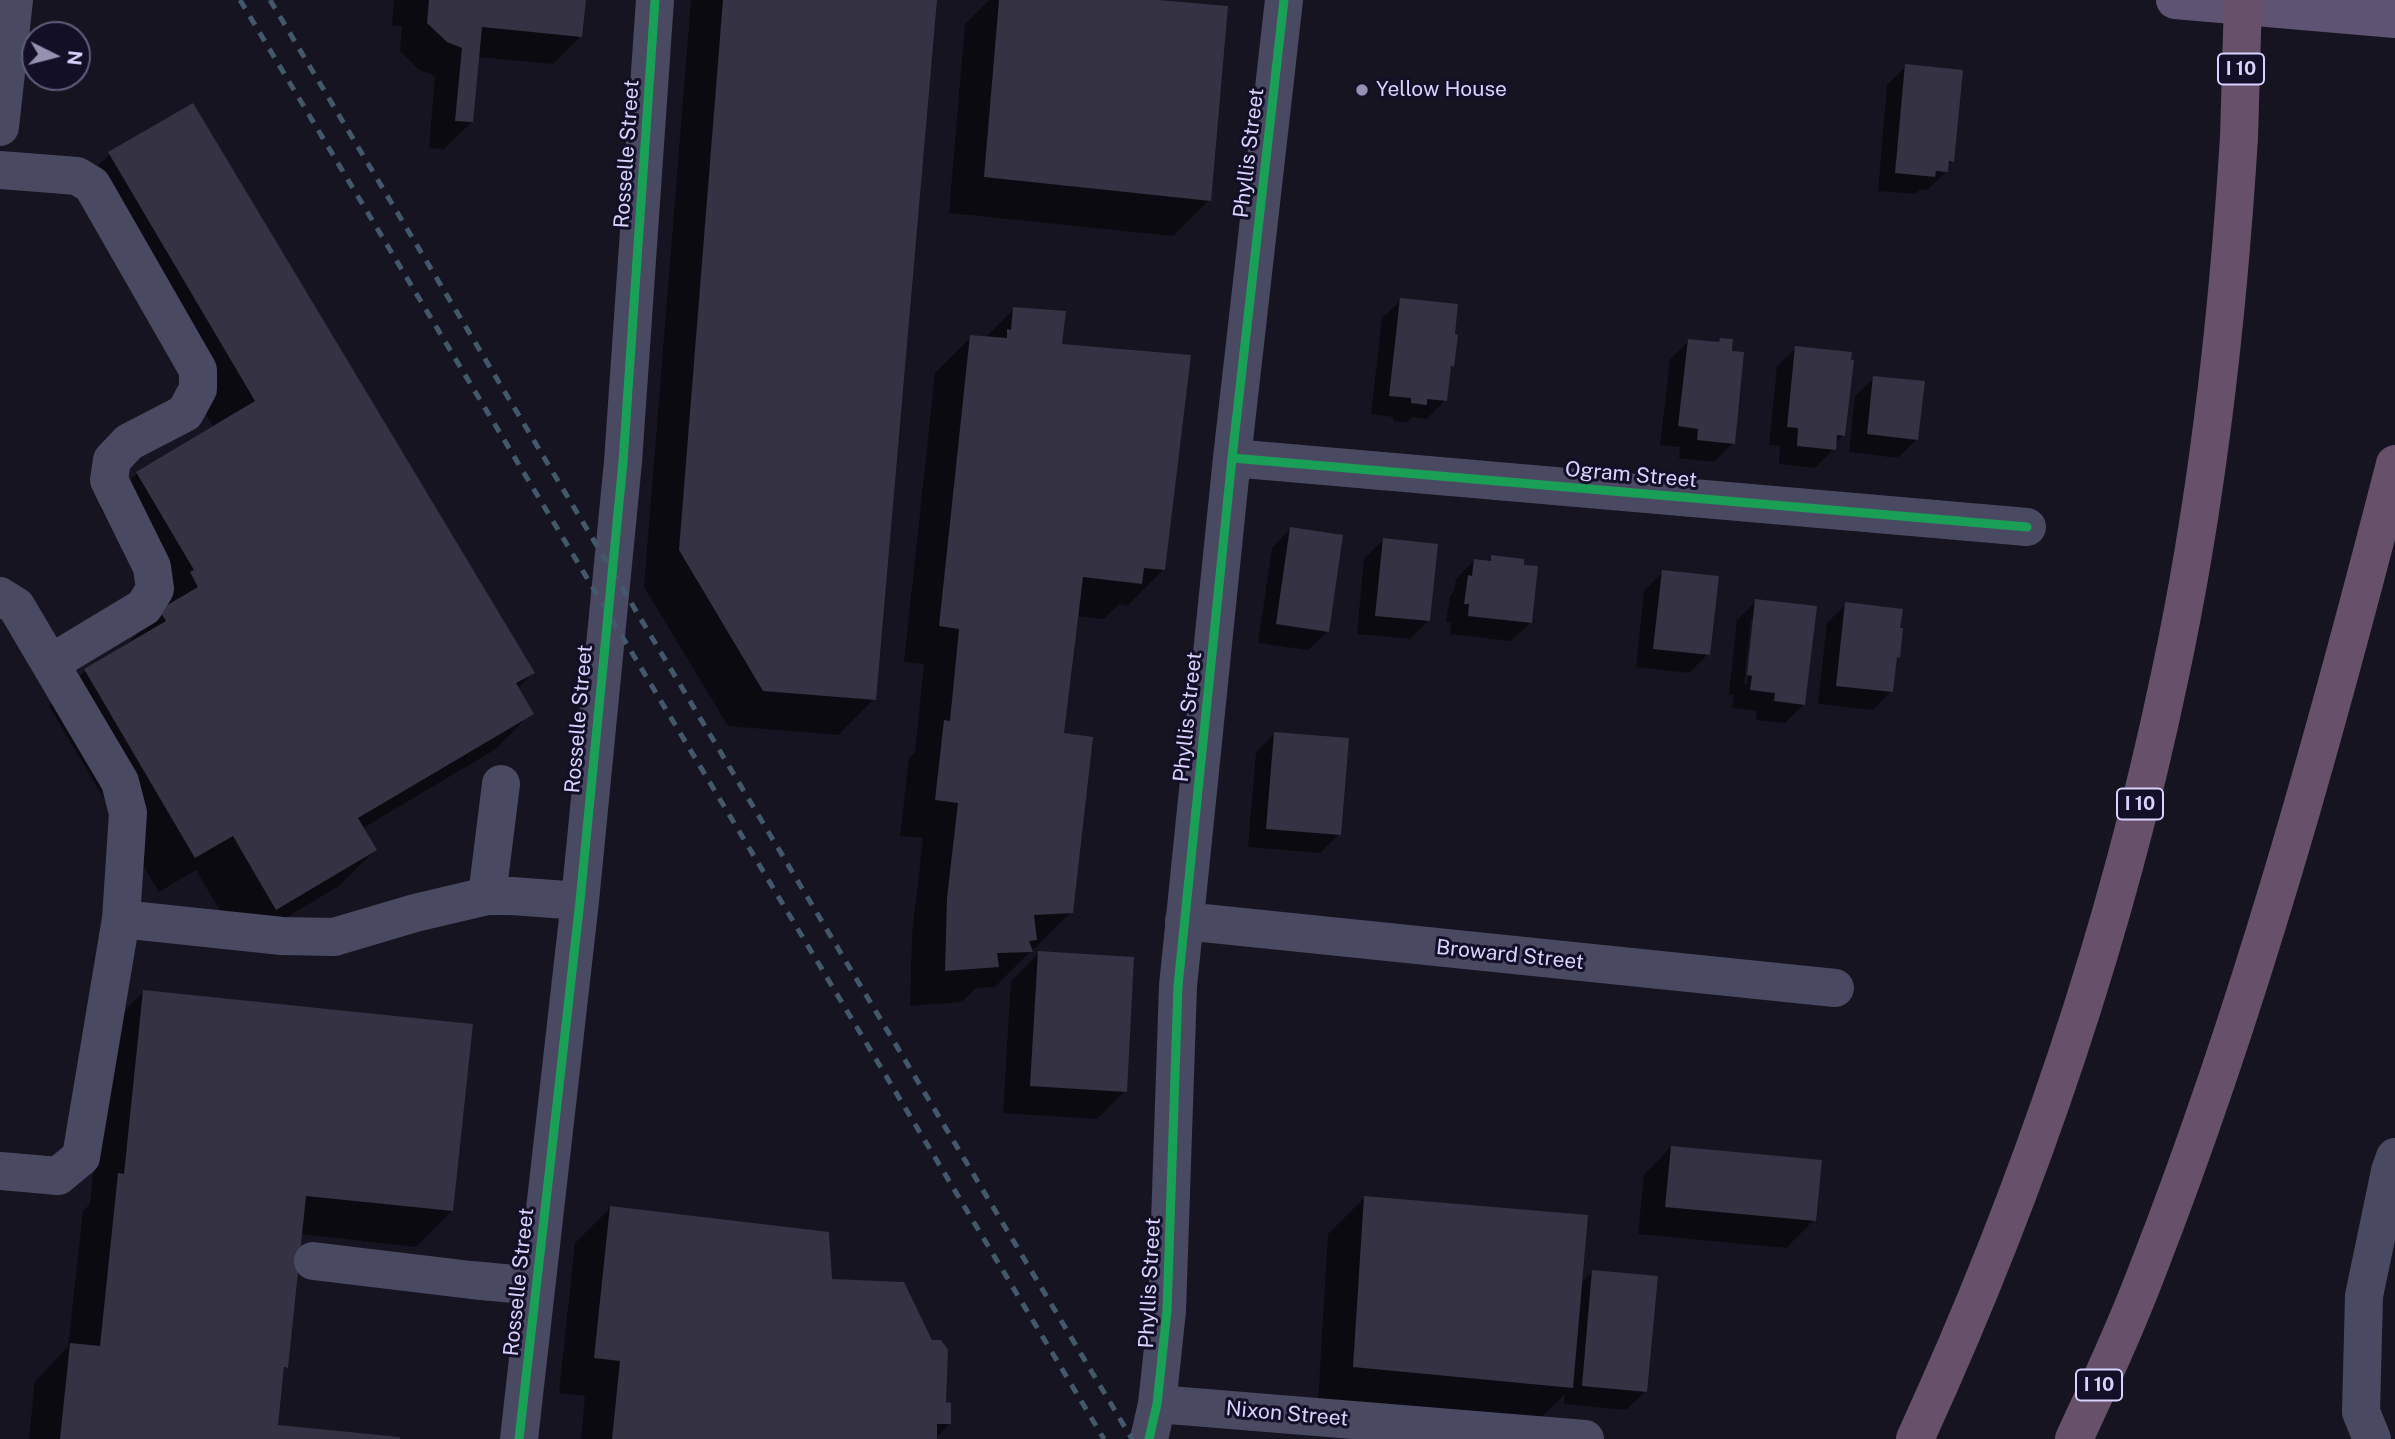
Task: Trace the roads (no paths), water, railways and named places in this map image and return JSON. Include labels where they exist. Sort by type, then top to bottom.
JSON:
[{"type":"highway","name":"I 10","points":[[1915,1439],[1939,1388],[2049,1108],[2095,966],[2136,820],[2170,674],[2198,527],[2218,379],[2233,231],[2243,0]]},
{"type":"highway","name":"I 10","points":[[2074,1439],[2147,1272],[2220,1069],[2304,796],[2395,464]]},
{"type":"main road","points":[[2175,0],[2395,19]]},
{"type":"street","points":[[0,127],[14,0]]},
{"type":"street","name":"Rosselle Street","points":[[519,1439],[580,901],[623,462],[656,0]]},
{"type":"street","name":"Phyllis Street","points":[[1153,1421],[1167,1311],[1178,986],[1232,458],[1284,0]]},
{"type":"street","points":[[0,170],[78,176],[92,186],[198,370],[198,389],[185,413],[129,442],[112,460],[110,480],[152,567],[155,589],[144,607],[51,663]]},
{"type":"street","name":"Ogram Street","points":[[1232,458],[2027,527]]},
{"type":"street","points":[[0,596],[16,606],[51,663],[120,782],[128,813],[121,919],[81,1157],[58,1176],[0,1171]]},
{"type":"street","points":[[486,896],[500,784]]},
{"type":"street","points":[[121,919],[282,936],[334,937],[486,896],[580,901]]},
{"type":"street","name":"Broward Street","points":[[1184,921],[1835,989]]},
{"type":"street","points":[[2372,1439],[2361,1412],[2364,1296],[2395,1157]]},
{"type":"street","points":[[313,1261],[536,1286]]},
{"type":"street","name":"Nixon Street","points":[[1153,1421],[1585,1439]]},
{"type":"railway","points":[[240,0],[1104,1439]]},
{"type":"railway","points":[[270,0],[1132,1439]]},
{"type":"place","name":"Yellow House","points":[[1362,90]]}]
